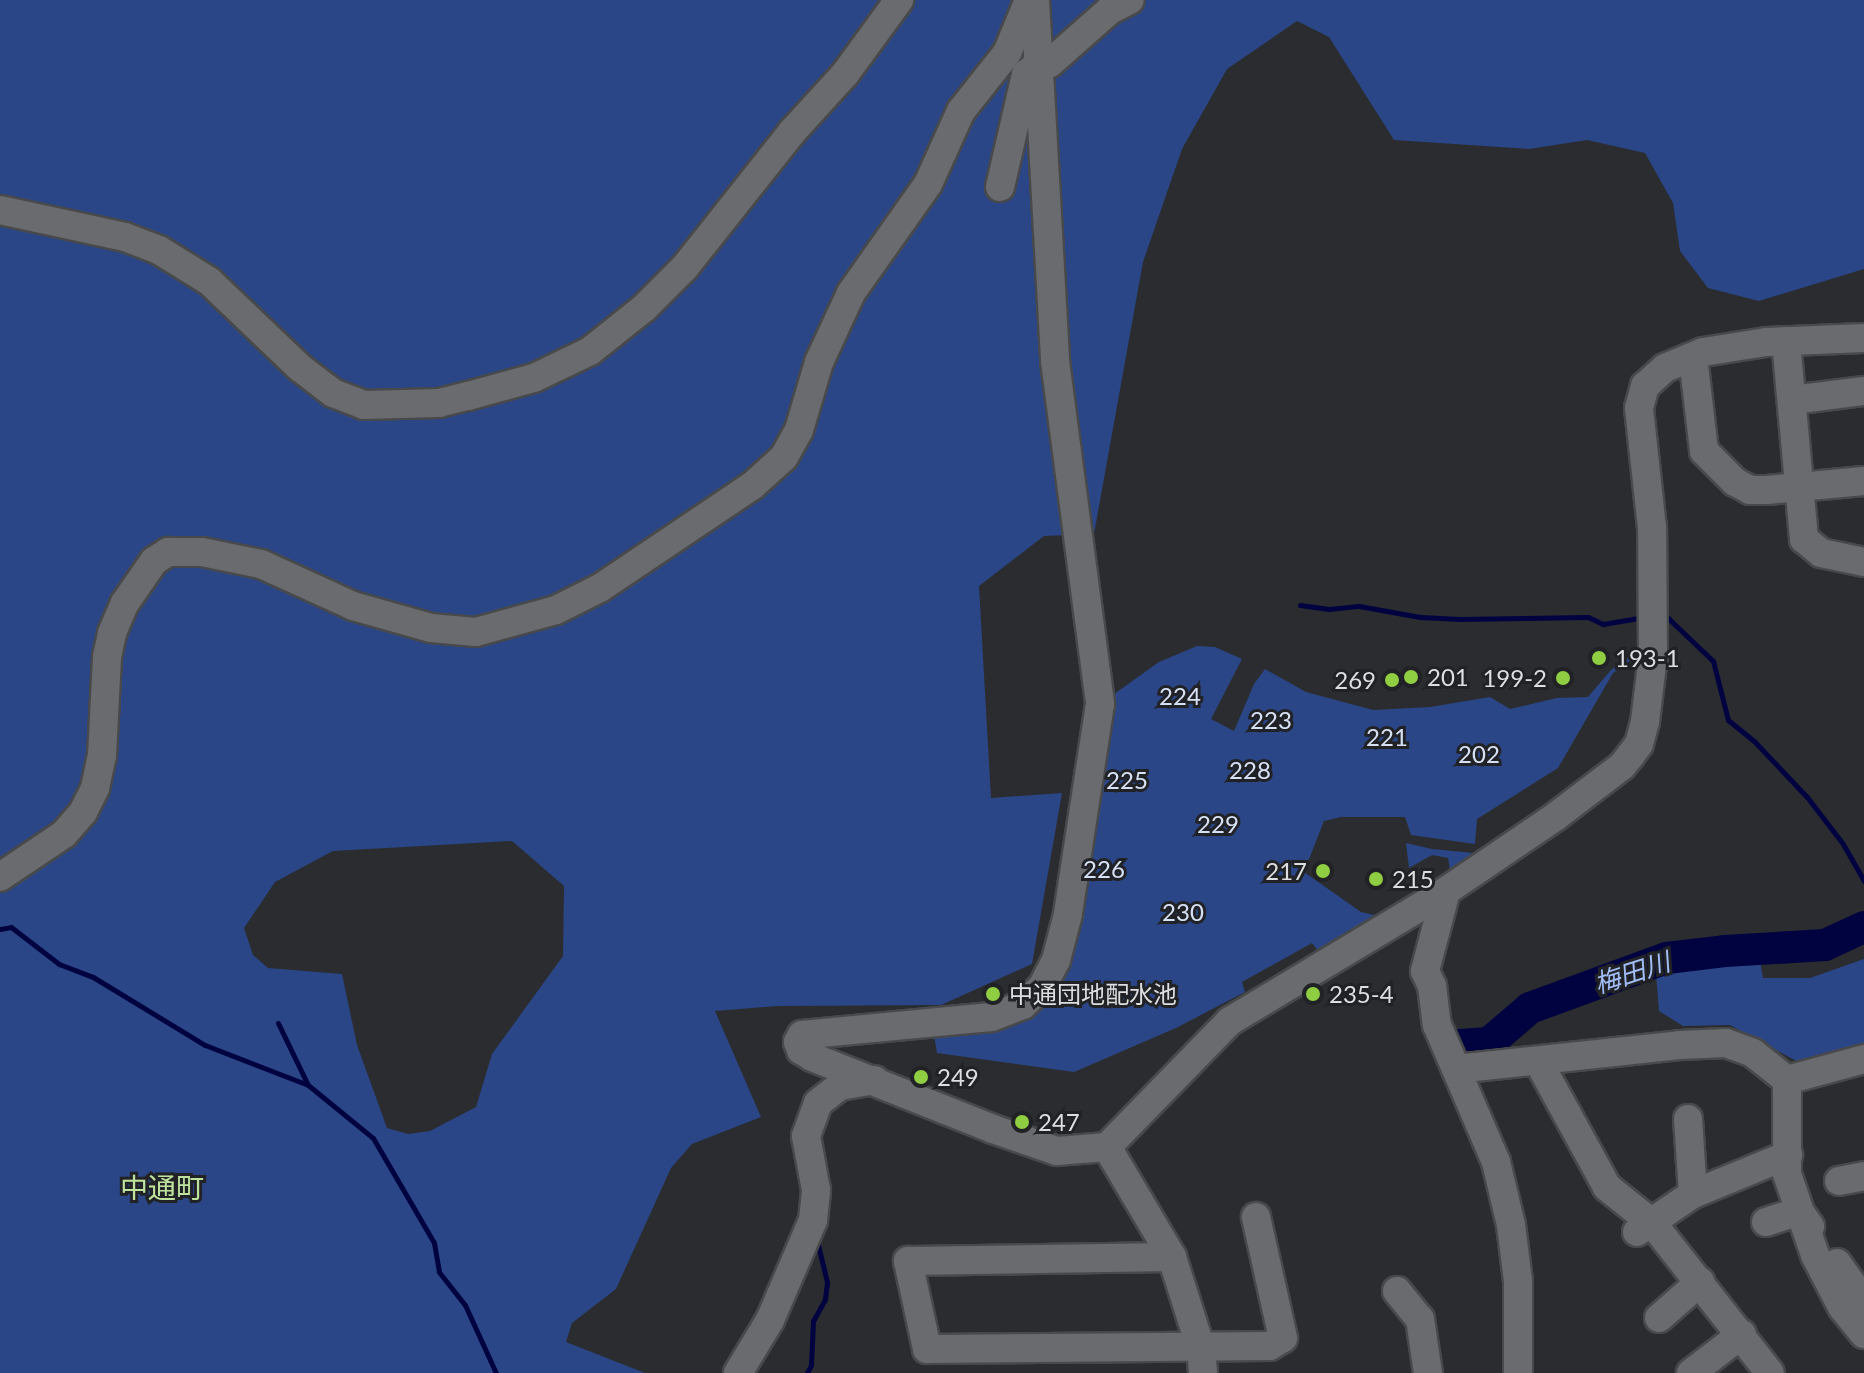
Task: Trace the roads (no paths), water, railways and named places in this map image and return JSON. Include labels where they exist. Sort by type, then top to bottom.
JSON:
[{"type":"street","points":[[0,210],[125,237],[159,250],[209,281],[299,367],[333,393],[364,405],[439,403],[534,378],[590,351],[644,308],[685,267],[792,132],[845,74],[899,0]]},
{"type":"street","points":[[1032,0],[1039,64],[1055,361],[1100,704],[1076,867],[1056,960],[1042,987],[1023,1005],[991,1017],[802,1035],[798,1042],[801,1050],[812,1057],[1057,1151],[1107,1147],[1230,1021],[1455,900],[1491,855],[1635,760],[1645,722],[1653,656],[1652,528],[1639,408],[1645,386],[1665,368],[1693,357],[1786,341],[1864,338]]},
{"type":"street","points":[[0,877],[64,834],[83,812],[95,788],[102,756],[107,657],[112,633],[125,603],[154,561],[168,552],[202,552],[261,564],[353,606],[431,628],[476,632],[556,610],[600,588],[752,486],[784,457],[799,430],[819,362],[851,293],[928,184],[961,111],[1007,53],[1032,0]]},
{"type":"street","points":[[1000,187],[1026,74],[1039,64],[1050,63],[1110,10],[1130,0]]},
{"type":"street","points":[[1786,341],[1804,539],[1821,553],[1864,562]]},
{"type":"street","points":[[1693,357],[1704,451],[1735,482],[1750,490],[1864,481]]},
{"type":"street","points":[[1792,400],[1864,391]]},
{"type":"street","points":[[1411,923],[1432,986],[1431,1001],[1437,1025],[1496,1162],[1511,1225],[1518,1281],[1518,1373]]},
{"type":"street","points":[[1456,1069],[1680,1045],[1726,1043],[1753,1053],[1787,1080]]},
{"type":"street","points":[[1787,1080],[1864,1059]]},
{"type":"street","points":[[1538,1061],[1607,1187],[1700,1282],[1770,1373]]},
{"type":"street","points":[[738,1373],[770,1320],[813,1220],[816,1190],[806,1136],[818,1103],[840,1086],[875,1080]]},
{"type":"street","points":[[1787,1080],[1787,1174],[1815,1255],[1842,1307],[1864,1334]]},
{"type":"street","points":[[1688,1119],[1693,1194]]},
{"type":"street","points":[[1107,1147],[1172,1257],[1202,1361]]},
{"type":"street","points":[[1645,1228],[1693,1194],[1788,1155]]},
{"type":"street","points":[[1766,1222],[1799,1211]]},
{"type":"street","points":[[1799,1211],[1864,1301]]},
{"type":"street","points":[[1172,1257],[908,1261],[927,1349],[1202,1361],[1270,1346],[1283,1338],[1256,1217]]},
{"type":"street","points":[[1659,1318],[1700,1282]]},
{"type":"street","points":[[1397,1291],[1420,1319],[1428,1373]]},
{"type":"street","points":[[1691,1373],[1742,1334]]},
{"type":"waterway","points":[[1300,605],[1329,609],[1359,606],[1420,617],[1460,619],[1588,617],[1603,624],[1644,617]]},
{"type":"waterway","points":[[1667,617],[1713,661],[1728,720],[1754,741],[1807,797],[1843,844],[1864,881]]},
{"type":"waterway","points":[[0,929],[11,927],[59,964],[93,977],[205,1045],[308,1085],[373,1138],[434,1243],[439,1272],[465,1305],[496,1373]]},
{"type":"waterway","name":"梅田川","points":[[1460,1045],[1489,1043],[1530,1008],[1667,958],[1825,945],[1864,927]]},
{"type":"waterway","points":[[278,1023],[307,1083]]},
{"type":"waterway","points":[[807,1373],[811,1365],[813,1321],[825,1299],[827,1282],[817,1241]]},
{"type":"place","name":"193-1","points":[[1599,658]]},
{"type":"place","name":"201","points":[[1411,677]]},
{"type":"place","name":"199-2","points":[[1563,678]]},
{"type":"place","name":"269","points":[[1392,680]]},
{"type":"place","name":"217","points":[[1323,871]]},
{"type":"place","name":"215","points":[[1376,879]]},
{"type":"place","name":"中通団地配水池","points":[[993,994]]},
{"type":"place","name":"235-4","points":[[1313,994]]},
{"type":"place","name":"249","points":[[921,1077]]},
{"type":"place","name":"247","points":[[1022,1122]]},
{"type":"district","name":"中通町","points":[[162,1187]]},
{"type":"park label","name":"224","points":[[1180,696]]},
{"type":"park label","name":"223","points":[[1271,720]]},
{"type":"park label","name":"221","points":[[1387,737]]},
{"type":"park label","name":"202","points":[[1479,754]]},
{"type":"park label","name":"228","points":[[1250,770]]},
{"type":"park label","name":"225","points":[[1127,780]]},
{"type":"park label","name":"229","points":[[1218,824]]},
{"type":"park label","name":"226","points":[[1104,869]]},
{"type":"park label","name":"230","points":[[1183,912]]}]
